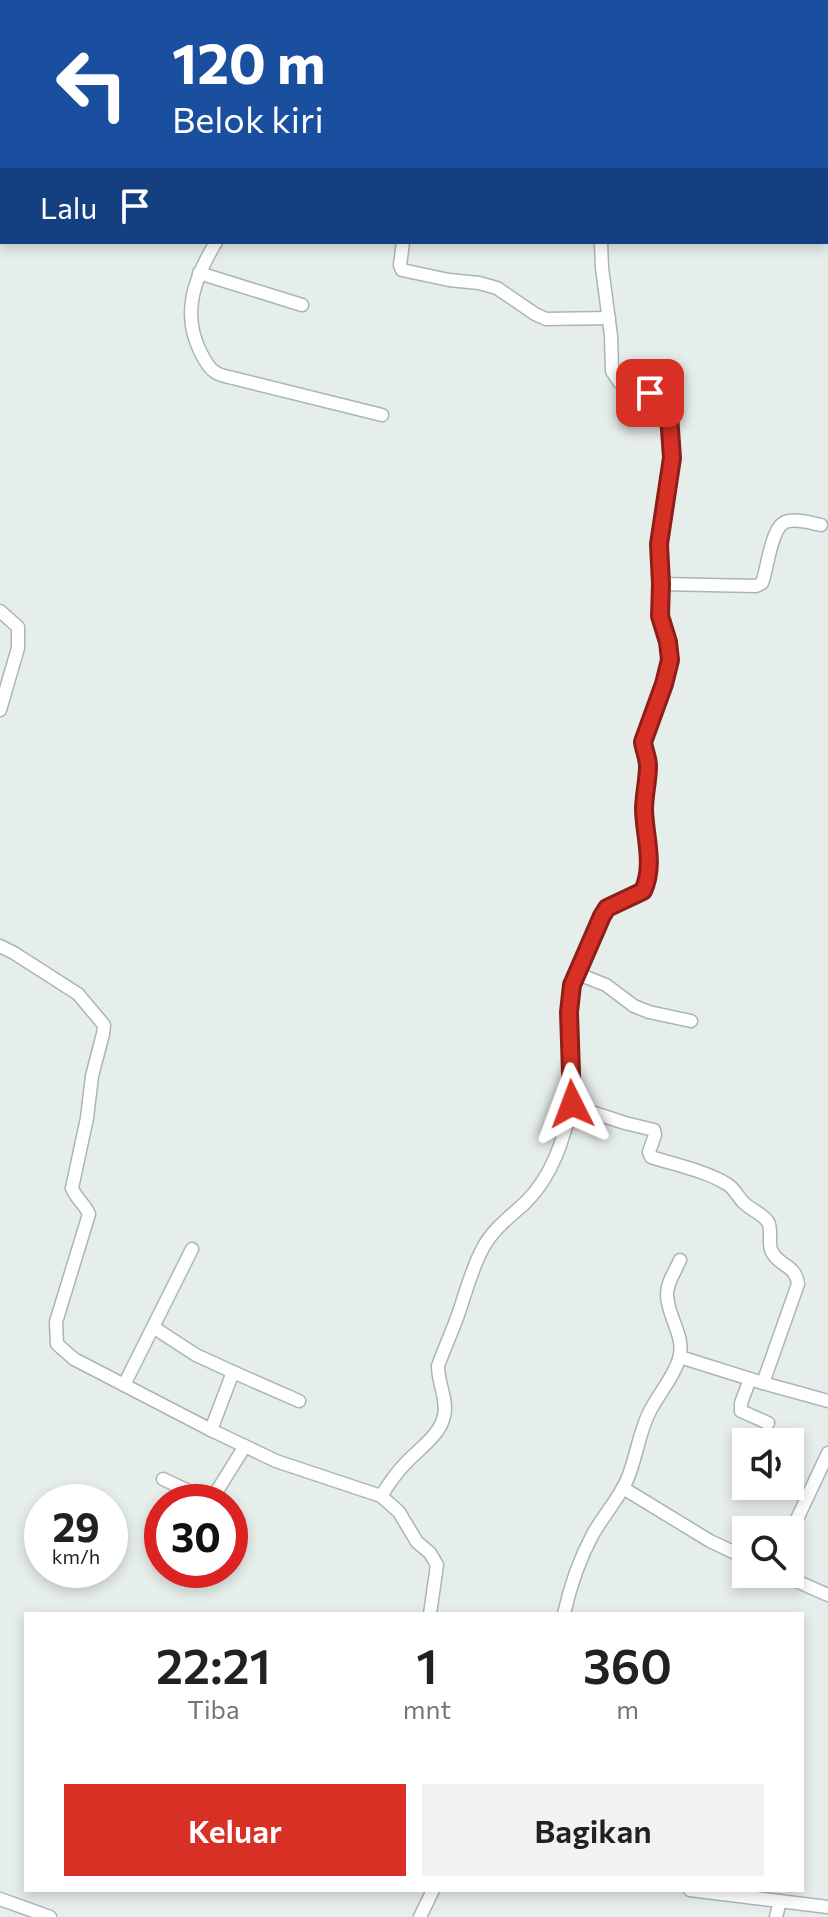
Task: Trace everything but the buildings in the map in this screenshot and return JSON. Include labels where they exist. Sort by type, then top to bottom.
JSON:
[{"type":"street","points":[[215,244],[199,273],[189,311],[193,336],[204,359],[215,372],[382,415]]},
{"type":"street","points":[[403,244],[402,270],[497,288],[546,319],[609,318]]},
{"type":"street","points":[[381,1496],[391,1479],[444,1419],[445,1402],[438,1379],[438,1366],[485,1243],[505,1219],[527,1200],[555,1161],[572,1104],[569,1012],[572,985],[607,908],[643,891],[648,880],[650,860],[644,806],[648,760],[643,742],[670,660],[660,616],[659,544],[672,458],[669,415],[662,402],[650,393],[619,382],[612,371],[601,244]]},
{"type":"street","points":[[199,273],[302,305]]},
{"type":"street","points":[[661,584],[756,586],[762,583],[775,531],[781,523],[789,520],[821,525]]},
{"type":"street","points":[[0,611],[18,627],[19,642],[0,710]]},
{"type":"street","points":[[0,946],[78,994],[104,1025],[72,1188],[75,1197],[84,1203],[89,1214],[56,1322],[57,1344],[74,1359],[276,1461],[381,1496],[399,1512],[417,1542],[430,1553],[437,1565],[430,1612]]},
{"type":"street","points":[[578,974],[606,985],[634,1006],[691,1021]]},
{"type":"street","points":[[572,1104],[654,1130],[649,1152],[651,1157],[729,1185],[744,1203],[764,1217],[770,1226],[770,1248],[774,1256],[794,1271],[798,1284],[763,1383]]},
{"type":"street","points":[[124,1385],[192,1249]]},
{"type":"street","points":[[565,1612],[575,1575],[593,1533],[628,1479],[649,1412],[680,1357],[679,1335],[667,1293],[680,1260]]},
{"type":"street","points":[[153,1327],[196,1355],[299,1401]]},
{"type":"street","points":[[680,1357],[828,1401]]},
{"type":"street","points":[[211,1430],[233,1372]]},
{"type":"street","points":[[750,1379],[741,1411],[768,1423]]},
{"type":"street","points":[[163,1479],[199,1496],[211,1497],[245,1446]]},
{"type":"street","points":[[798,1516],[828,1453]]},
{"type":"street","points":[[623,1488],[732,1551]]},
{"type":"street","points":[[804,1584],[828,1595]]},
{"type":"street","points":[[420,1917],[432,1892]]},
{"type":"street","points":[[706,1892],[828,1907]]},
{"type":"street","points":[[0,1899],[50,1917]]},
{"type":"street","points":[[776,1917],[780,1901]]},
{"type":"route","points":[[572,1104],[569,1012],[572,985],[607,908],[643,891],[648,880],[650,860],[644,814],[648,760],[643,742],[670,660],[660,616],[659,544],[672,458],[669,415],[662,402],[650,393]]}]
